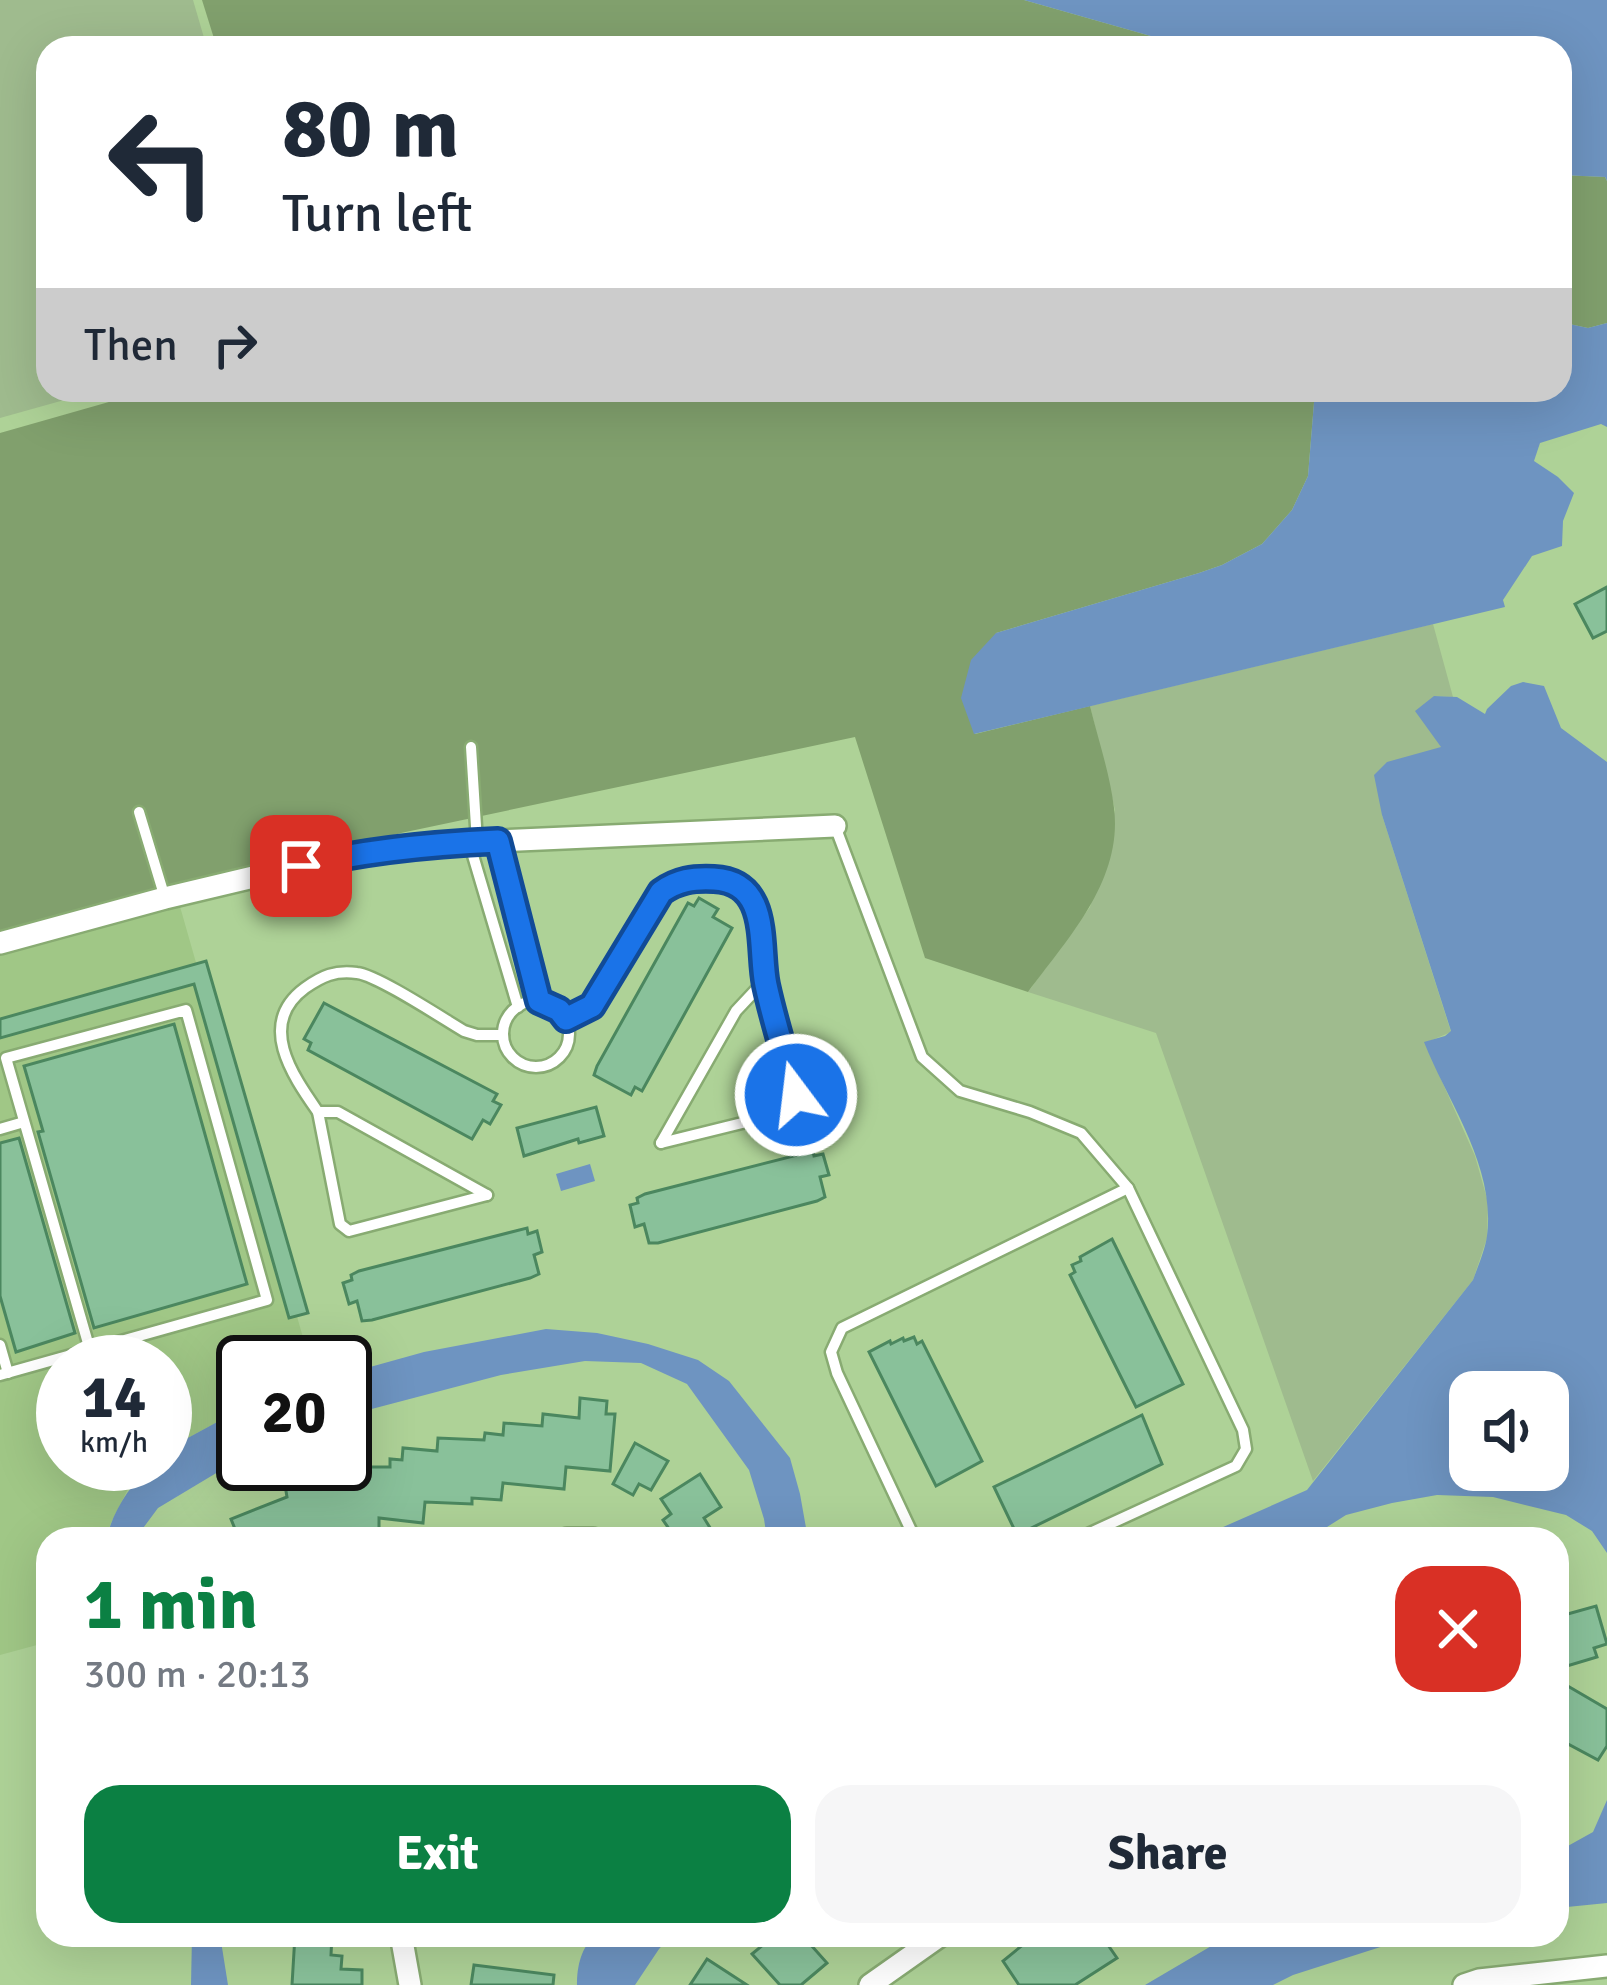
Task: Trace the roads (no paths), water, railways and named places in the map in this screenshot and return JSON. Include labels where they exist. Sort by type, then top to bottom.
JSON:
[{"type":"street","points":[[0,943],[346,855],[431,844],[835,826]]},
{"type":"street","points":[[403,1947],[410,1985]]},
{"type":"street","points":[[870,1985],[924,1947]]},
{"type":"street","points":[[1464,1985],[1607,1966]]},
{"type":"lane","points":[[471,747],[481,842],[518,1007]]},
{"type":"lane","points":[[139,812],[165,898]]},
{"type":"lane","points":[[835,826],[922,1057],[960,1091],[1081,1133],[1128,1188],[1243,1430],[1246,1449],[1236,1466],[1103,1527]]},
{"type":"lane","points":[[481,842],[539,1001]]},
{"type":"lane","points":[[566,1019],[592,1006],[661,892],[696,878],[723,879],[747,893],[763,935],[765,980],[796,1095],[791,1111],[661,1143],[736,1011],[765,980]]},
{"type":"lane","points":[[318,1112],[338,1112],[487,1195],[345,1229],[340,1224],[318,1112],[292,1074],[280,1029],[286,1008],[298,993],[327,974],[362,973],[464,1031],[503,1035]]},
{"type":"lane","points":[[539,1001],[559,1010],[569,1029],[565,1051],[549,1065],[528,1066],[510,1055],[504,1024],[518,1007],[539,1001]]},
{"type":"lane","points":[[85,1335],[5,1058],[186,1010],[267,1300],[142,1335]]},
{"type":"lane","points":[[0,1129],[24,1122]]},
{"type":"lane","points":[[909,1527],[837,1373],[831,1352],[842,1328],[1128,1188]]},
{"type":"lane","points":[[0,1345],[4,1374],[36,1365]]},
{"type":"water","points":[[1024,0],[1607,0],[1607,181],[1605,177],[1572,176],[1572,36],[1151,36]]},
{"type":"water","points":[[1607,323],[1607,427],[1601,424],[1540,443],[1534,461],[1574,493],[1563,521],[1562,546],[1532,556],[1503,600],[1505,607],[974,734],[961,698],[971,660],[996,633],[1222,565],[1262,544],[1292,510],[1308,476],[1314,402],[1572,402],[1572,325],[1588,328]]},
{"type":"water","points":[[1523,682],[1544,686],[1561,728],[1607,762],[1607,1553],[1592,1531],[1566,1515],[1493,1497],[1437,1495],[1392,1503],[1346,1515],[1327,1527],[1223,1527],[1307,1490],[1473,1280],[1479,1264],[1487,1236],[1484,1185],[1468,1136],[1424,1042],[1451,1031],[1382,815],[1374,775],[1387,762],[1441,747],[1415,711],[1434,696],[1457,697],[1485,714],[1511,686]]},
{"type":"water","points":[[590,1164],[595,1181],[561,1191],[556,1174]]},
{"type":"water","points":[[546,1329],[597,1333],[698,1360],[729,1381],[790,1458],[806,1527],[765,1527],[749,1470],[687,1384],[641,1363],[585,1361],[501,1375],[372,1409],[372,1366]]},
{"type":"water","points":[[216,1423],[216,1473],[192,1488],[192,1436]]},
{"type":"water","points":[[129,1491],[186,1491],[158,1508],[144,1527],[110,1527]]},
{"type":"water","points":[[1607,1800],[1607,1903],[1569,1907],[1569,1845],[1593,1832]]},
{"type":"water","points":[[192,1947],[222,1947],[228,1985],[191,1985]]},
{"type":"water","points":[[586,1947],[661,1947],[635,1985],[577,1985]]},
{"type":"water","points":[[1210,1947],[1380,1947],[1273,1985],[1145,1985]]}]
